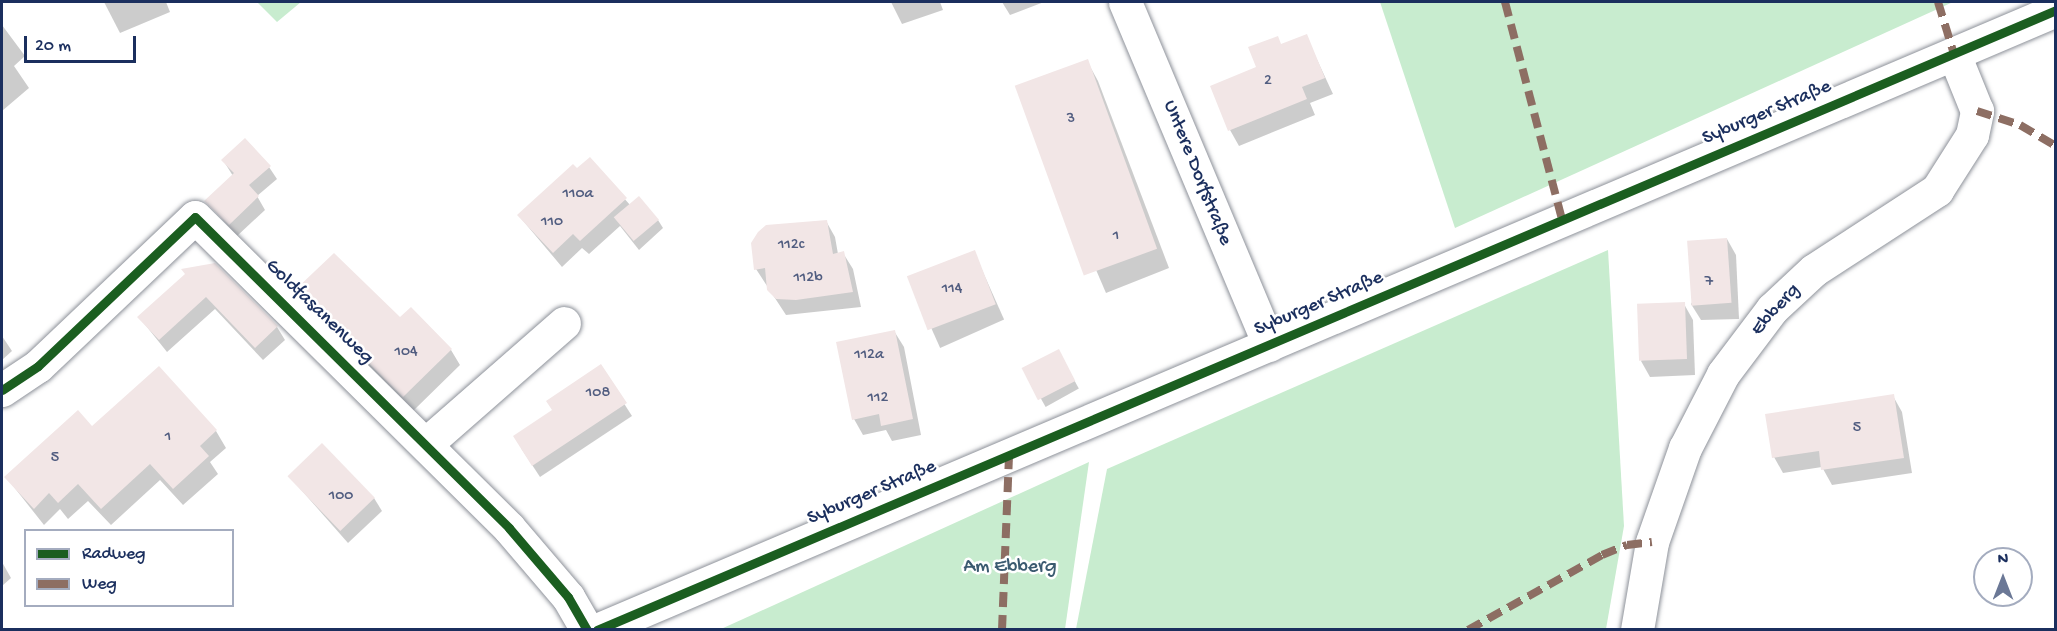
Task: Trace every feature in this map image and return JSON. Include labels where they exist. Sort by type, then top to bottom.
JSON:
[{"type":"street","name":"Untere Dorfstraße","points":[[1125,2],[1269,345]]},
{"type":"street","name":"Syburger Straße","points":[[597,630],[2055,10]]},
{"type":"street","name":"Ebberg","points":[[1637,630],[1652,542],[1685,448],[1723,374],[1773,309],[1814,270],[1937,190],[1972,135],[1977,111],[1954,54]]},
{"type":"street","name":"Goldfasanenweg","points":[[2,390],[38,366],[195,217],[427,442],[554,579],[587,630]]},
{"type":"street","points":[[427,442],[564,323]]},
{"type":"green space","points":[[257,2],[301,2],[277,22]]},
{"type":"green space","points":[[1380,2],[1953,2],[1455,228]]},
{"type":"green space","points":[[1608,250],[1624,526],[1606,629],[1076,629],[1107,469]]},
{"type":"green space","name":"Am Ebberg","points":[[1089,462],[1065,629],[721,629]]},
{"type":"building","points":[[1307,34],[1325,78],[1302,87],[1307,99],[1228,131],[1210,86],[1256,67],[1248,47],[1278,36],[1281,44]]},
{"type":"building","points":[[1088,59],[1157,249],[1084,275],[1015,86]]},
{"type":"building","points":[[245,138],[271,166],[249,185],[259,196],[229,225],[204,201],[234,173],[221,160]]},
{"type":"building","points":[[590,157],[627,198],[580,241],[573,234],[553,253],[517,215],[573,164],[577,168]]},
{"type":"building","points":[[639,196],[659,220],[634,241],[614,217]]},
{"type":"building","points":[[827,220],[833,254],[844,251],[853,292],[796,300],[776,299],[767,290],[765,268],[754,270],[751,243],[758,232],[766,225]]},
{"type":"building","points":[[1727,238],[1732,303],[1692,306],[1687,241]]},
{"type":"building","points":[[975,250],[996,304],[928,330],[907,276]]},
{"type":"building","points":[[334,253],[400,317],[411,307],[452,349],[403,397],[295,290]]},
{"type":"building","points":[[215,263],[278,326],[255,348],[206,297],[159,340],[137,317],[185,274],[181,269]]},
{"type":"building","points":[[1685,302],[1687,359],[1639,361],[1637,304]]},
{"type":"building","points":[[895,330],[913,419],[881,426],[879,414],[852,420],[836,342]]},
{"type":"building","points":[[1059,349],[1075,381],[1038,400],[1022,368]]},
{"type":"building","points":[[601,364],[627,403],[532,466],[513,436],[552,410],[546,401]]},
{"type":"building","points":[[159,366],[217,430],[200,446],[209,456],[173,489],[150,464],[101,509],[78,484],[58,503],[49,493],[34,509],[4,477],[78,410],[92,426]]},
{"type":"building","points":[[1894,394],[1904,458],[1821,470],[1819,451],[1772,458],[1765,414]]},
{"type":"building","points":[[322,443],[375,498],[340,531],[287,476]]},
{"type":"marked path","points":[[1505,2],[1562,219]]},
{"type":"marked path","points":[[1938,2],[1954,54]]},
{"type":"marked path","points":[[1977,111],[2020,125],[2056,146]]},
{"type":"marked path","points":[[1002,630],[1009,454]]},
{"type":"marked path","points":[[1468,630],[1602,555],[1627,545],[1652,542]]},
{"type":"cycle path","points":[[597,630],[2056,10]]},
{"type":"cycle path","points":[[2,390],[38,366],[195,217],[509,528],[568,597],[587,630]]}]
